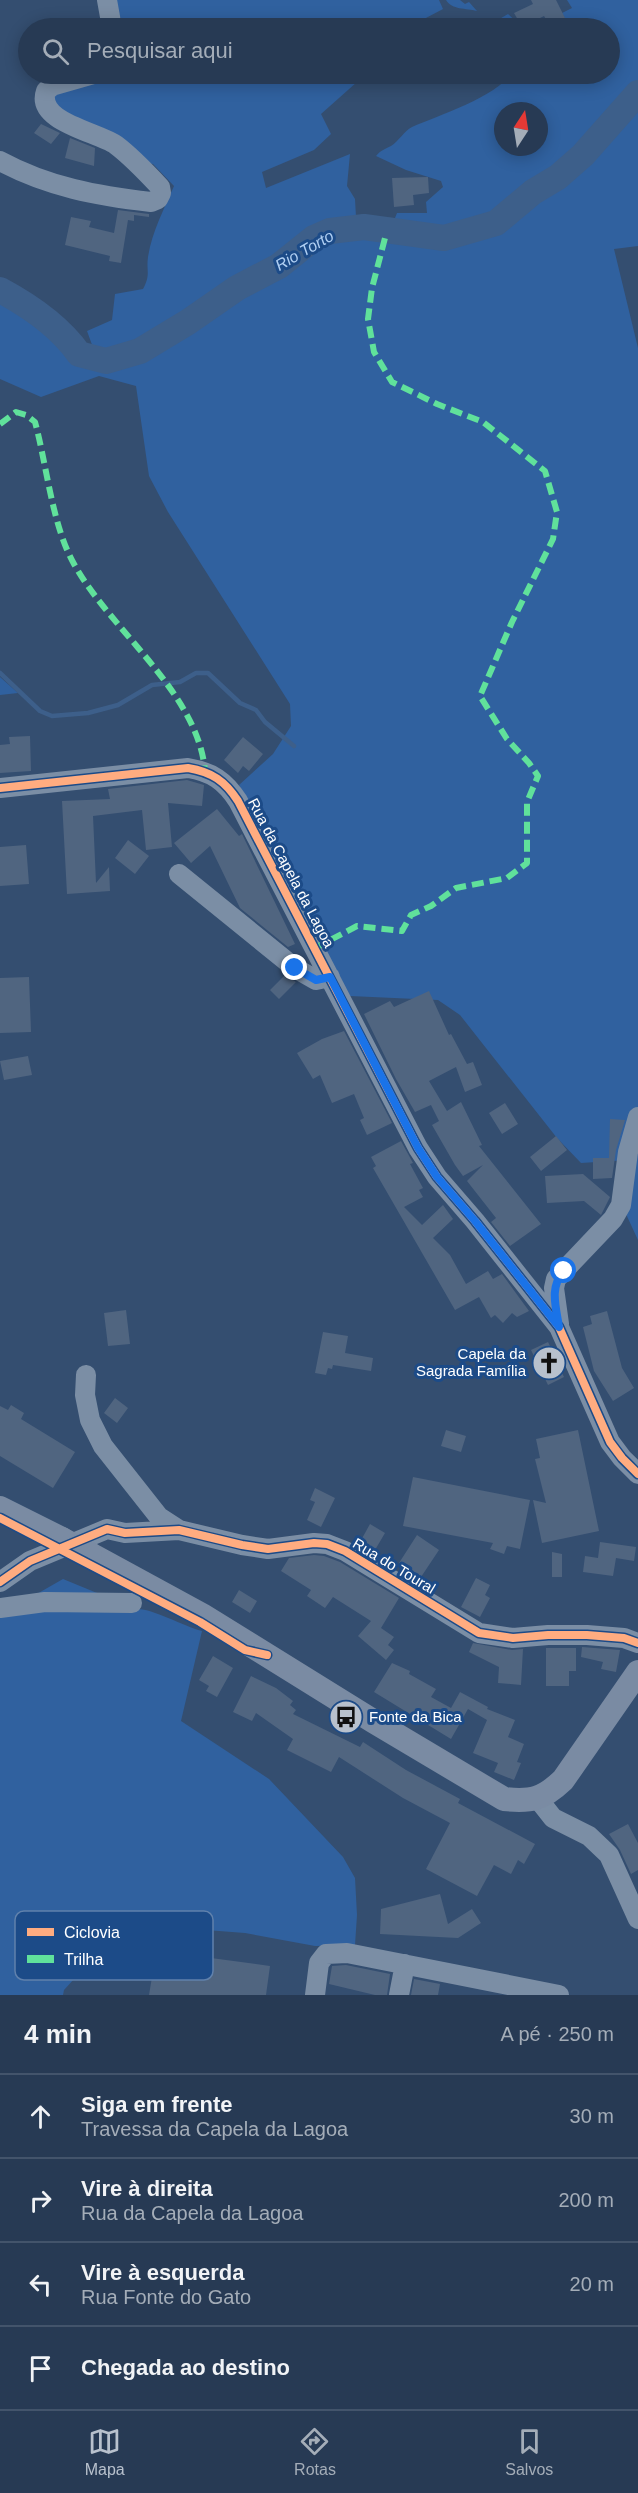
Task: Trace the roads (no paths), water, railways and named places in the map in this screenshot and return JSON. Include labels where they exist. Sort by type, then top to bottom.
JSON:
[{"type":"main road","points":[[0,1508],[202,1615],[504,1799],[521,1801],[538,1799],[562,1780],[638,1672]]},
{"type":"street","points":[[107,0],[110,18]]},
{"type":"street","points":[[0,161],[47,183],[84,192],[151,202],[158,199],[161,192],[160,187],[114,144],[70,125],[47,108],[44,103],[46,90],[59,84]]},
{"type":"street","name":"Rua da Capela da Lagoa","points":[[0,788],[188,768],[205,771],[224,783],[238,801],[418,1148],[437,1177],[559,1327],[610,1442],[638,1474]]},
{"type":"street","points":[[179,874],[295,968],[316,980],[330,977]]},
{"type":"street","points":[[559,1327],[554,1288],[556,1279],[613,1219],[621,1205],[628,1152],[638,1117]]},
{"type":"street","points":[[86,1375],[85,1395],[90,1420],[103,1446],[159,1517],[179,1530]]},
{"type":"street","name":"Rua do Toural","points":[[0,1582],[30,1562],[106,1529],[125,1533],[179,1530],[268,1549],[314,1543],[327,1544],[345,1551],[479,1633],[513,1638],[587,1635],[624,1638],[638,1643]]},
{"type":"street","points":[[0,1608],[45,1602],[132,1603]]},
{"type":"street","points":[[538,1799],[553,1818],[590,1836],[609,1855],[638,1919]]},
{"type":"street","points":[[315,1995],[319,1963],[326,1954],[347,1953],[526,1991],[559,1995]]},
{"type":"street","points":[[399,1995],[405,1964]]},
{"type":"waterway","name":"Rio Torto","points":[[0,290],[43,318],[63,335],[79,354],[106,361],[140,351],[188,322],[237,288],[279,266],[314,238],[330,231],[364,227],[444,238],[496,223],[533,192],[558,177],[583,155],[638,93]]},
{"type":"waterway","points":[[0,673],[40,711],[52,716],[88,713],[118,705],[152,685],[180,682],[196,673],[208,673],[240,703],[256,710],[265,722],[294,746]]},
{"type":"place","name":"Capela da Sagrada Família","points":[[549,1363]]},
{"type":"place","name":"Fonte da Bica","points":[[346,1717]]}]
